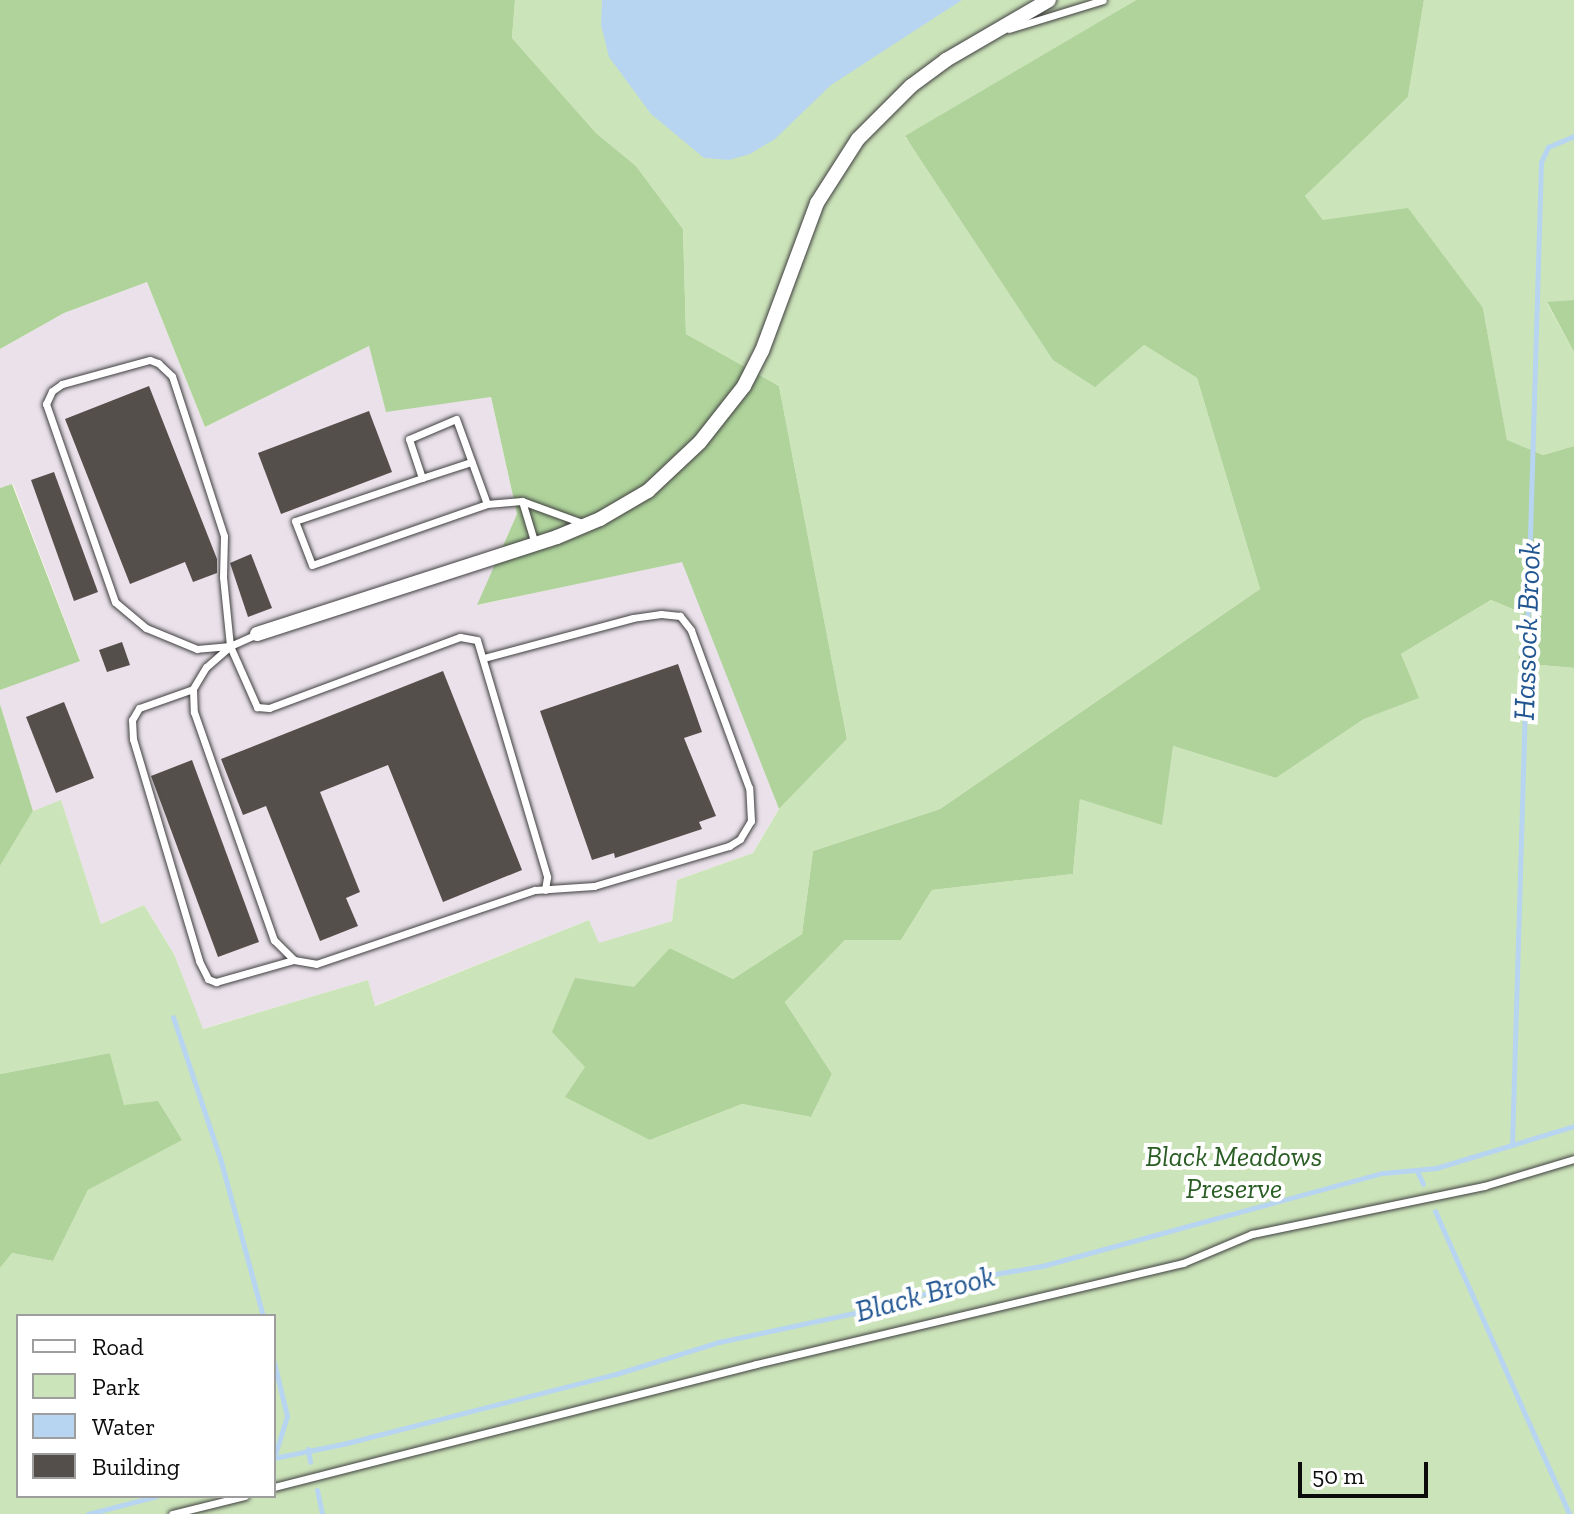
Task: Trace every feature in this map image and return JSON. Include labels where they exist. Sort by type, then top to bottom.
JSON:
[{"type":"street","points":[[257,634],[588,525],[648,491],[724,415],[762,351],[802,235],[837,168],[882,113],[911,86],[1049,0]]},
{"type":"lane","points":[[988,36],[1103,0]]},
{"type":"lane","points":[[257,634],[230,646],[209,650],[182,646],[146,628],[115,602],[46,404],[52,391],[62,384],[150,360],[172,376],[224,536],[223,577],[230,646],[254,704],[261,709],[460,637],[477,640],[547,877],[545,890]]},
{"type":"lane","points":[[422,478],[409,439],[456,419],[487,504]]},
{"type":"lane","points":[[471,462],[295,521],[312,565],[487,504],[522,501],[588,525]]},
{"type":"lane","points":[[522,501],[535,544]]},
{"type":"lane","points":[[193,689],[139,708],[132,720],[133,739],[199,961],[208,979],[216,982],[294,960],[316,964],[535,890],[594,886],[729,846],[740,839],[751,821],[749,788],[691,630],[680,616],[661,614],[633,618],[484,658]]},
{"type":"lane","points":[[230,646],[206,667],[193,689],[194,712],[274,940],[294,960]]},
{"type":"lane","points":[[276,1486],[756,1364],[1183,1263],[1252,1234],[1484,1186],[1574,1159]]},
{"type":"lane","points":[[172,1514],[237,1498]]},
{"type":"shaded area","points":[[147,282],[205,427],[369,346],[386,411],[491,397],[517,514],[478,605],[683,561],[779,809],[753,853],[677,880],[672,921],[599,944],[589,920],[374,1006],[368,980],[202,1029],[174,954],[144,905],[101,924],[61,801],[33,811],[0,704],[0,690],[80,660],[13,484],[0,488],[0,349],[64,313]]},
{"type":"green space","points":[[0,0],[515,0],[512,38],[596,133],[636,166],[683,229],[686,334],[779,386],[847,739],[779,809],[682,562],[477,605],[517,514],[491,397],[386,412],[369,346],[205,427],[147,282],[64,313],[0,349]]},
{"type":"green space","name":"Black Meadows Preserve","points":[[515,0],[1136,0],[905,137],[1095,386],[1144,345],[1197,378],[1260,589],[940,809],[813,851],[802,934],[733,979],[670,948],[585,1067],[650,1140],[742,1104],[811,1117],[832,1074],[785,1002],[845,940],[901,940],[932,890],[1073,874],[1080,799],[1173,746],[1276,778],[1364,719],[1418,698],[1401,654],[1491,600],[1522,613],[1518,663],[1574,668],[1574,1514],[0,1514],[0,1268],[12,1253],[53,1261],[88,1190],[182,1139],[124,1106],[110,1053],[0,1074],[0,866],[33,811],[61,800],[101,924],[144,905],[174,954],[203,1029],[368,980],[375,1006],[589,920],[599,943],[672,921],[677,880],[753,853],[779,809],[847,739],[779,386],[686,334],[683,229],[636,166],[596,133],[512,38]]},
{"type":"green space","points":[[1136,0],[1424,0],[1408,97],[1305,196],[1323,220],[1408,208],[1483,308],[1507,440],[1543,455],[1574,446],[1574,668],[1518,663],[1522,613],[1491,600],[1401,654],[1419,698],[1364,719],[1276,778],[1173,746],[1162,825],[1080,799],[1073,874],[932,890],[901,940],[845,940],[785,1002],[832,1074],[811,1117],[742,1104],[650,1140],[565,1097],[585,1067],[552,1032],[575,978],[634,987],[670,948],[733,979],[802,934],[813,851],[940,809],[1260,589],[1197,378],[1144,345],[1095,387],[1053,360],[905,136]]},
{"type":"green space","points":[[1424,0],[1574,0],[1574,300],[1547,303],[1574,352],[1574,446],[1543,455],[1507,441],[1483,308],[1323,220],[1305,196],[1408,97]]},
{"type":"green space","points":[[1574,300],[1574,352],[1547,302]]},
{"type":"green space","points":[[12,484],[80,661],[0,690],[0,488]]},
{"type":"green space","points":[[0,704],[33,811],[0,866]]},
{"type":"green space","points":[[110,1053],[124,1105],[158,1101],[182,1140],[88,1190],[53,1261],[12,1253],[0,1268],[0,1074]]},
{"type":"water","points":[[602,0],[962,0],[831,85],[775,139],[750,154],[729,160],[704,158],[651,114],[609,57],[601,25]]},
{"type":"building","points":[[149,386],[217,559],[217,573],[193,582],[185,562],[130,584],[65,419]]},
{"type":"building","points":[[369,411],[392,472],[281,514],[258,453]]},
{"type":"building","points":[[54,472],[98,592],[74,601],[31,480]]},
{"type":"building","points":[[251,554],[272,608],[248,617],[230,563]]},
{"type":"building","points":[[122,642],[130,665],[107,672],[99,650]]},
{"type":"building","points":[[678,664],[702,732],[684,738],[716,816],[699,822],[702,829],[615,858],[614,853],[592,860],[540,711]]},
{"type":"building","points":[[443,671],[522,870],[443,902],[388,765],[320,792],[360,892],[346,898],[358,926],[320,941],[266,806],[243,815],[221,759]]},
{"type":"building","points":[[64,702],[94,778],[56,793],[26,717]]},
{"type":"building","points":[[192,760],[259,942],[218,957],[151,776]]},
{"type":"waterway","name":"Hassock Brook","points":[[1512,1145],[1541,162],[1548,147],[1574,136]]},
{"type":"waterway","points":[[173,1017],[220,1158],[262,1314]]},
{"type":"waterway","name":"Black Brook","points":[[276,1458],[343,1444],[616,1374],[719,1342],[896,1304],[965,1279],[1042,1266],[1383,1173],[1436,1168],[1574,1126]]},
{"type":"waterway","points":[[1417,1171],[1423,1184]]},
{"type":"waterway","points":[[1435,1211],[1569,1514]]},
{"type":"waterway","points":[[276,1370],[287,1416],[276,1452]]},
{"type":"waterway","points":[[308,1449],[310,1462]]},
{"type":"waterway","points":[[317,1490],[322,1514]]},
{"type":"waterway","name":"Black Brook","points":[[88,1514],[149,1498]]}]
